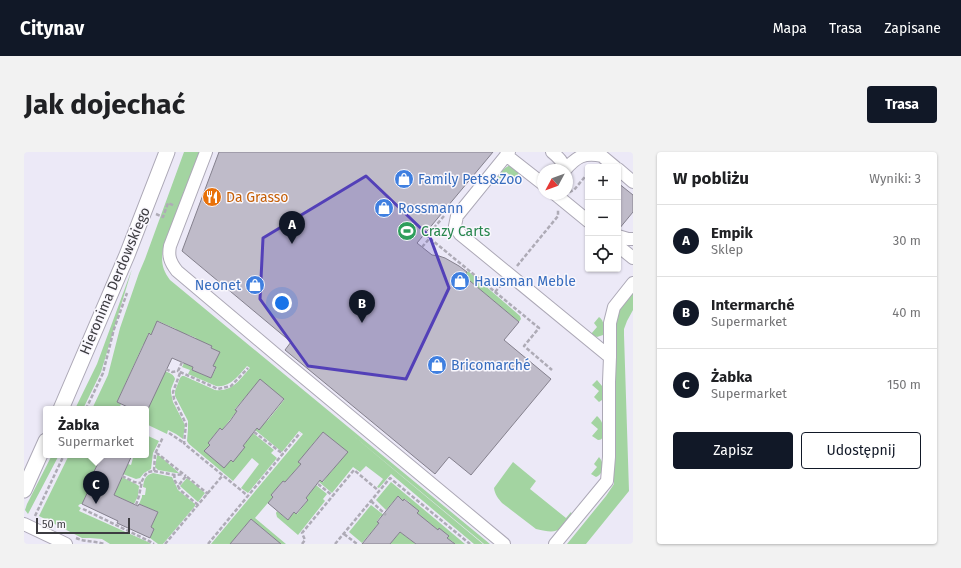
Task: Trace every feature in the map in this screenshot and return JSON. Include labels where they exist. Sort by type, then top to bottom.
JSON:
[{"type":"main road","name":"Hieronima Derdowskiego","points":[[62,406],[127,255],[167,152]]},
{"type":"main road","points":[[24,490],[43,448]]},
{"type":"street","points":[[206,152],[170,246],[169,254],[173,266],[188,281],[504,544]]},
{"type":"street","points":[[552,152],[560,158],[563,164]]},
{"type":"street","points":[[537,179],[507,154],[457,216],[455,226],[460,234],[610,356]]},
{"type":"street","points":[[571,164],[578,156],[597,156],[610,164]]},
{"type":"street","points":[[621,172],[633,182]]},
{"type":"street","points":[[621,182],[633,192]]},
{"type":"street","points":[[562,200],[585,219]]},
{"type":"street","points":[[621,238],[633,232]]},
{"type":"street","points":[[621,239],[633,239]]},
{"type":"street","points":[[621,243],[633,258]]},
{"type":"street","points":[[555,544],[607,481],[610,323],[614,307],[633,283]]},
{"type":"street","points":[[27,525],[66,544]]},
{"type":"path","points":[[573,190],[585,177]]},
{"type":"path","points":[[156,214],[162,217],[168,203],[171,204]]},
{"type":"path","points":[[422,247],[430,238],[428,236],[448,212]]},
{"type":"path","points":[[495,292],[558,216]]},
{"type":"path","points":[[430,238],[539,328],[524,346],[552,370]]},
{"type":"path","points":[[87,406],[103,373],[114,328],[129,287]]},
{"type":"path","points":[[182,362],[173,392],[174,399],[186,424],[184,443]]},
{"type":"path","points":[[166,369],[172,372],[179,372],[218,389],[231,386],[248,368]]},
{"type":"path","points":[[254,432],[283,454]]},
{"type":"path","points":[[169,433],[184,443],[248,496]]},
{"type":"path","points":[[208,544],[300,433]]},
{"type":"path","points":[[154,471],[156,453],[163,437]]},
{"type":"path","points":[[156,453],[208,494]]},
{"type":"path","points":[[27,525],[62,458]]},
{"type":"path","points":[[302,544],[305,540],[302,533],[354,470],[379,491]]},
{"type":"path","points":[[136,505],[141,483],[148,472],[154,471],[184,475]]},
{"type":"path","points":[[174,474],[175,481],[180,490],[198,505]]},
{"type":"path","points":[[178,486],[184,475]]},
{"type":"path","points":[[165,544],[223,475]]},
{"type":"path","points":[[122,476],[134,482],[141,483]]},
{"type":"path","points":[[335,544],[390,478],[470,544]]},
{"type":"path","points":[[318,484],[333,496]]},
{"type":"path","points":[[371,501],[386,515]]},
{"type":"path","points":[[83,509],[154,544]]},
{"type":"path","points":[[344,534],[357,544]]},
{"type":"highlighted area","points":[[366,176],[430,237],[449,288],[406,379],[308,366],[260,299],[263,238]]},
{"type":"green space","points":[[184,152],[200,152],[163,249],[163,265],[170,280],[490,544],[484,544],[350,433],[483,544],[474,544],[391,474],[379,488],[377,487],[383,479],[366,466],[360,472],[353,467],[332,493],[319,482],[320,480],[323,482],[327,476],[325,475],[331,472],[347,452],[323,432],[311,446],[301,464],[271,495],[273,497],[255,518],[286,544],[272,544],[275,539],[251,519],[230,544],[211,544],[303,434],[299,431],[282,452],[255,430],[268,420],[284,400],[260,380],[235,409],[237,411],[222,430],[219,429],[208,443],[210,445],[205,451],[233,461],[253,433],[274,450],[271,453],[277,458],[248,493],[241,488],[259,464],[252,458],[233,481],[189,444],[187,441],[188,421],[175,396],[175,391],[182,376],[215,390],[227,389],[239,381],[250,368],[247,366],[230,383],[221,386],[216,386],[188,374],[190,370],[182,367],[184,363],[193,367],[192,370],[211,378],[216,368],[213,366],[219,352],[211,348],[212,346],[205,343],[204,345],[195,341],[196,338],[189,335],[175,332],[176,329],[158,321],[151,335],[148,334],[146,340],[148,342],[143,345],[117,402],[121,404],[120,406],[93,406],[108,375],[120,328]]},
{"type":"green space","points":[[510,165],[519,169],[517,181],[506,172],[499,180],[498,177],[500,173]]},
{"type":"green space","points":[[132,269],[101,372],[84,406],[76,406],[97,364]]},
{"type":"green space","points":[[468,271],[520,316],[521,319],[519,322],[464,276]]},
{"type":"green space","points":[[633,292],[633,310],[624,329],[629,491],[586,544],[567,544],[614,484],[614,328],[617,313]]},
{"type":"green space","points":[[599,317],[604,325],[604,330],[603,335],[597,337],[591,334],[597,327],[594,323]]},
{"type":"green space","points":[[165,371],[172,375],[175,379],[171,389],[173,402],[185,425],[183,439],[168,430],[167,434],[149,425],[149,406],[147,406]]},
{"type":"green space","points":[[597,380],[602,386],[602,400],[599,402],[594,397],[599,391],[592,385]]},
{"type":"green space","points":[[597,416],[602,423],[603,428],[603,436],[599,440],[592,436],[598,429],[591,423]]},
{"type":"green space","points":[[149,436],[159,441],[153,453],[151,469],[144,473],[140,478],[136,479],[123,474],[128,464],[131,465],[133,458],[149,458]]},
{"type":"green space","points":[[157,455],[179,473],[158,470],[155,467]]},
{"type":"green space","points":[[599,457],[603,468],[601,474],[596,477],[591,474],[597,467],[594,464]]},
{"type":"green space","points":[[50,458],[57,458],[28,514],[25,510]]},
{"type":"green space","points":[[68,458],[101,458],[87,486],[90,487],[82,504],[78,506],[81,508],[79,511],[151,544],[110,544],[102,539],[82,538],[39,516]]},
{"type":"green space","points":[[513,462],[536,481],[530,489],[566,518],[571,512],[572,515],[561,528],[553,531],[536,529],[502,503],[498,498],[494,488]]},
{"type":"green space","points":[[153,473],[172,477],[178,490],[195,504],[195,506],[163,544],[158,544],[150,538],[151,527],[158,512],[139,504],[142,495],[145,495],[146,488],[143,487],[144,480],[148,475]]},
{"type":"green space","points":[[122,477],[139,486],[138,496],[134,504],[114,495]]},
{"type":"green space","points":[[187,478],[205,493],[198,502],[180,486]]},
{"type":"green space","points":[[391,482],[465,544],[451,544],[453,542],[447,538],[448,536],[417,513],[419,511],[414,507],[408,506],[410,503],[405,499],[403,501],[398,496],[386,510],[376,500]]},
{"type":"green space","points":[[316,485],[327,494],[323,499],[325,501],[298,535],[277,517],[276,513],[277,511],[288,520],[294,512],[297,514],[308,500],[306,498]]},
{"type":"green space","points":[[371,505],[385,516],[384,518],[381,516],[377,521],[379,523],[362,543],[349,532]]},
{"type":"green space","points":[[400,532],[416,544],[390,544]]},
{"type":"building","points":[[219,152],[493,152],[417,243],[432,255],[445,258],[467,272],[464,276],[519,322],[504,340],[551,379],[471,475],[449,457],[435,474],[285,350],[291,342],[182,251]]},
{"type":"building","points":[[621,185],[633,195],[633,212],[621,227]]},
{"type":"building","points":[[157,321],[212,346],[211,348],[220,352],[213,366],[216,367],[211,378],[192,370],[193,367],[172,358],[149,407],[126,406],[117,402],[149,333],[151,335]]},
{"type":"building","points":[[260,379],[284,399],[259,430],[257,428],[233,462],[231,460],[224,468],[204,451],[210,445],[208,443],[220,428],[222,430],[230,421],[237,411],[235,410]]},
{"type":"building","points":[[323,432],[348,452],[322,482],[320,480],[306,498],[308,500],[296,514],[294,512],[288,520],[268,503],[273,497],[271,495],[301,464],[298,462]]},
{"type":"building","points":[[101,458],[131,458],[114,495],[138,506],[139,504],[158,512],[151,527],[154,529],[150,538],[117,523],[118,521],[82,504],[90,487],[87,486]]},
{"type":"building","points":[[398,496],[419,511],[417,513],[438,530],[439,528],[449,536],[447,538],[455,544],[416,544],[400,532],[390,544],[362,544]]},
{"type":"building","points":[[251,519],[281,544],[230,544]]},
{"type":"place","name":"Family Pets&Zoo","points":[[404,179]]},
{"type":"place","name":"Da Grasso","points":[[212,197]]},
{"type":"place","name":"Rossmann","points":[[384,208]]},
{"type":"place","name":"Crazy Carts","points":[[407,231]]},
{"type":"place","name":"Empik","points":[[292,244]]},
{"type":"place","name":"Hausman Meble","points":[[460,281]]},
{"type":"place","name":"Neonet","points":[[255,285]]},
{"type":"place","name":"Intermarché","points":[[362,323]]},
{"type":"place","name":"Bricomarché","points":[[437,365]]},
{"type":"place","name":"Żabka","points":[[96,504]]}]
